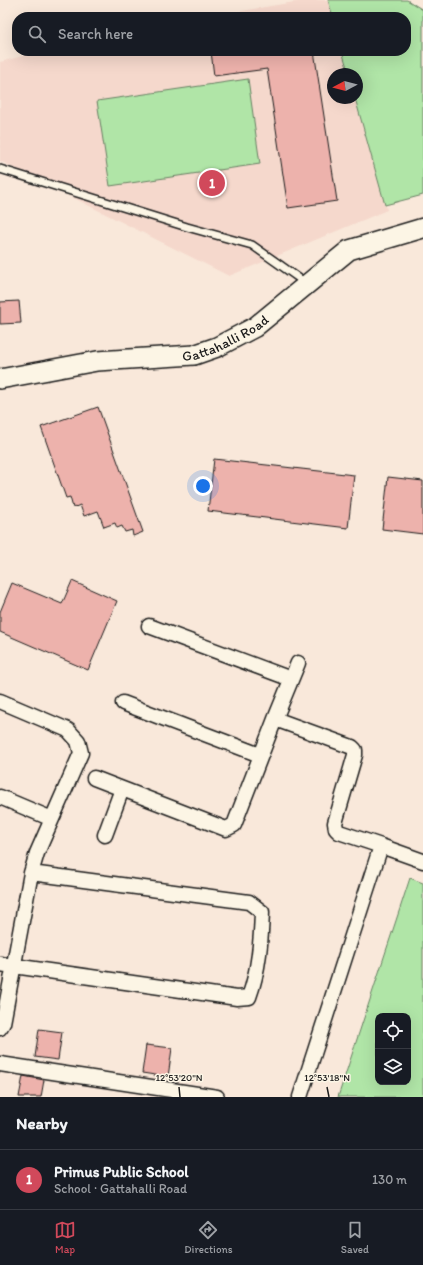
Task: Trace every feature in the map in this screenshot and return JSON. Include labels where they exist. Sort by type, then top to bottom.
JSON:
[{"type":"main road","name":"Gattahalli Road","points":[[0,379],[97,361],[194,355],[217,347],[255,327],[349,250],[423,228]]},
{"type":"street","points":[[150,626],[291,679]]},
{"type":"street","points":[[94,778],[226,829],[230,828],[234,825],[260,754],[298,663]]},
{"type":"street","points":[[0,702],[68,730],[78,741],[81,753],[37,853],[31,873],[7,966],[3,1023],[0,1028]]},
{"type":"street","points":[[123,703],[260,754]]},
{"type":"street","points":[[275,719],[352,747],[355,750],[355,755],[335,823],[336,829],[339,832],[423,861]]},
{"type":"street","points":[[105,835],[122,789]]},
{"type":"street","points":[[0,797],[52,819]]},
{"type":"street","points":[[300,1097],[381,846]]},
{"type":"street","points":[[7,966],[237,998],[248,997],[253,984],[261,934],[262,912],[250,902],[31,873]]},
{"type":"street","points":[[0,1064],[217,1097]]},
{"type":"lane","points":[[0,169],[187,227],[252,245],[307,284]]},
{"type":"shaded area","points":[[306,0],[328,0],[332,12],[236,12]]},
{"type":"shaded area","points":[[23,56],[344,56],[347,68],[327,68],[327,104],[357,104],[387,210],[229,276],[0,161],[0,62]]},
{"type":"green space","points":[[328,0],[407,0],[423,10],[423,195],[385,205],[357,104],[363,104],[363,68],[347,68],[344,56],[411,56],[411,12],[332,12]]},
{"type":"green space","points":[[248,79],[260,164],[110,186],[97,101]]},
{"type":"green space","points":[[410,878],[423,883],[423,1097],[338,1097]]},
{"type":"building","points":[[212,56],[315,56],[337,201],[288,208],[267,69],[214,76]]},
{"type":"building","points":[[19,301],[21,323],[0,324],[0,302]]},
{"type":"building","points":[[98,407],[143,532],[133,536],[132,530],[125,532],[122,526],[117,528],[115,523],[104,527],[98,511],[84,516],[80,505],[73,508],[70,497],[66,498],[41,427]]},
{"type":"building","points":[[214,459],[354,475],[348,528],[208,511]]},
{"type":"building","points":[[388,477],[423,481],[423,534],[382,529]]},
{"type":"building","points":[[72,581],[117,601],[88,670],[0,632],[0,612],[12,583],[62,604]]},
{"type":"building","points":[[39,1029],[62,1032],[58,1060],[35,1057]]},
{"type":"building","points":[[146,1045],[172,1048],[168,1077],[142,1073]]},
{"type":"building","points":[[23,1076],[44,1080],[41,1097],[19,1097]]},
{"type":"place","name":"Primus Public School","points":[[212,183]]}]
